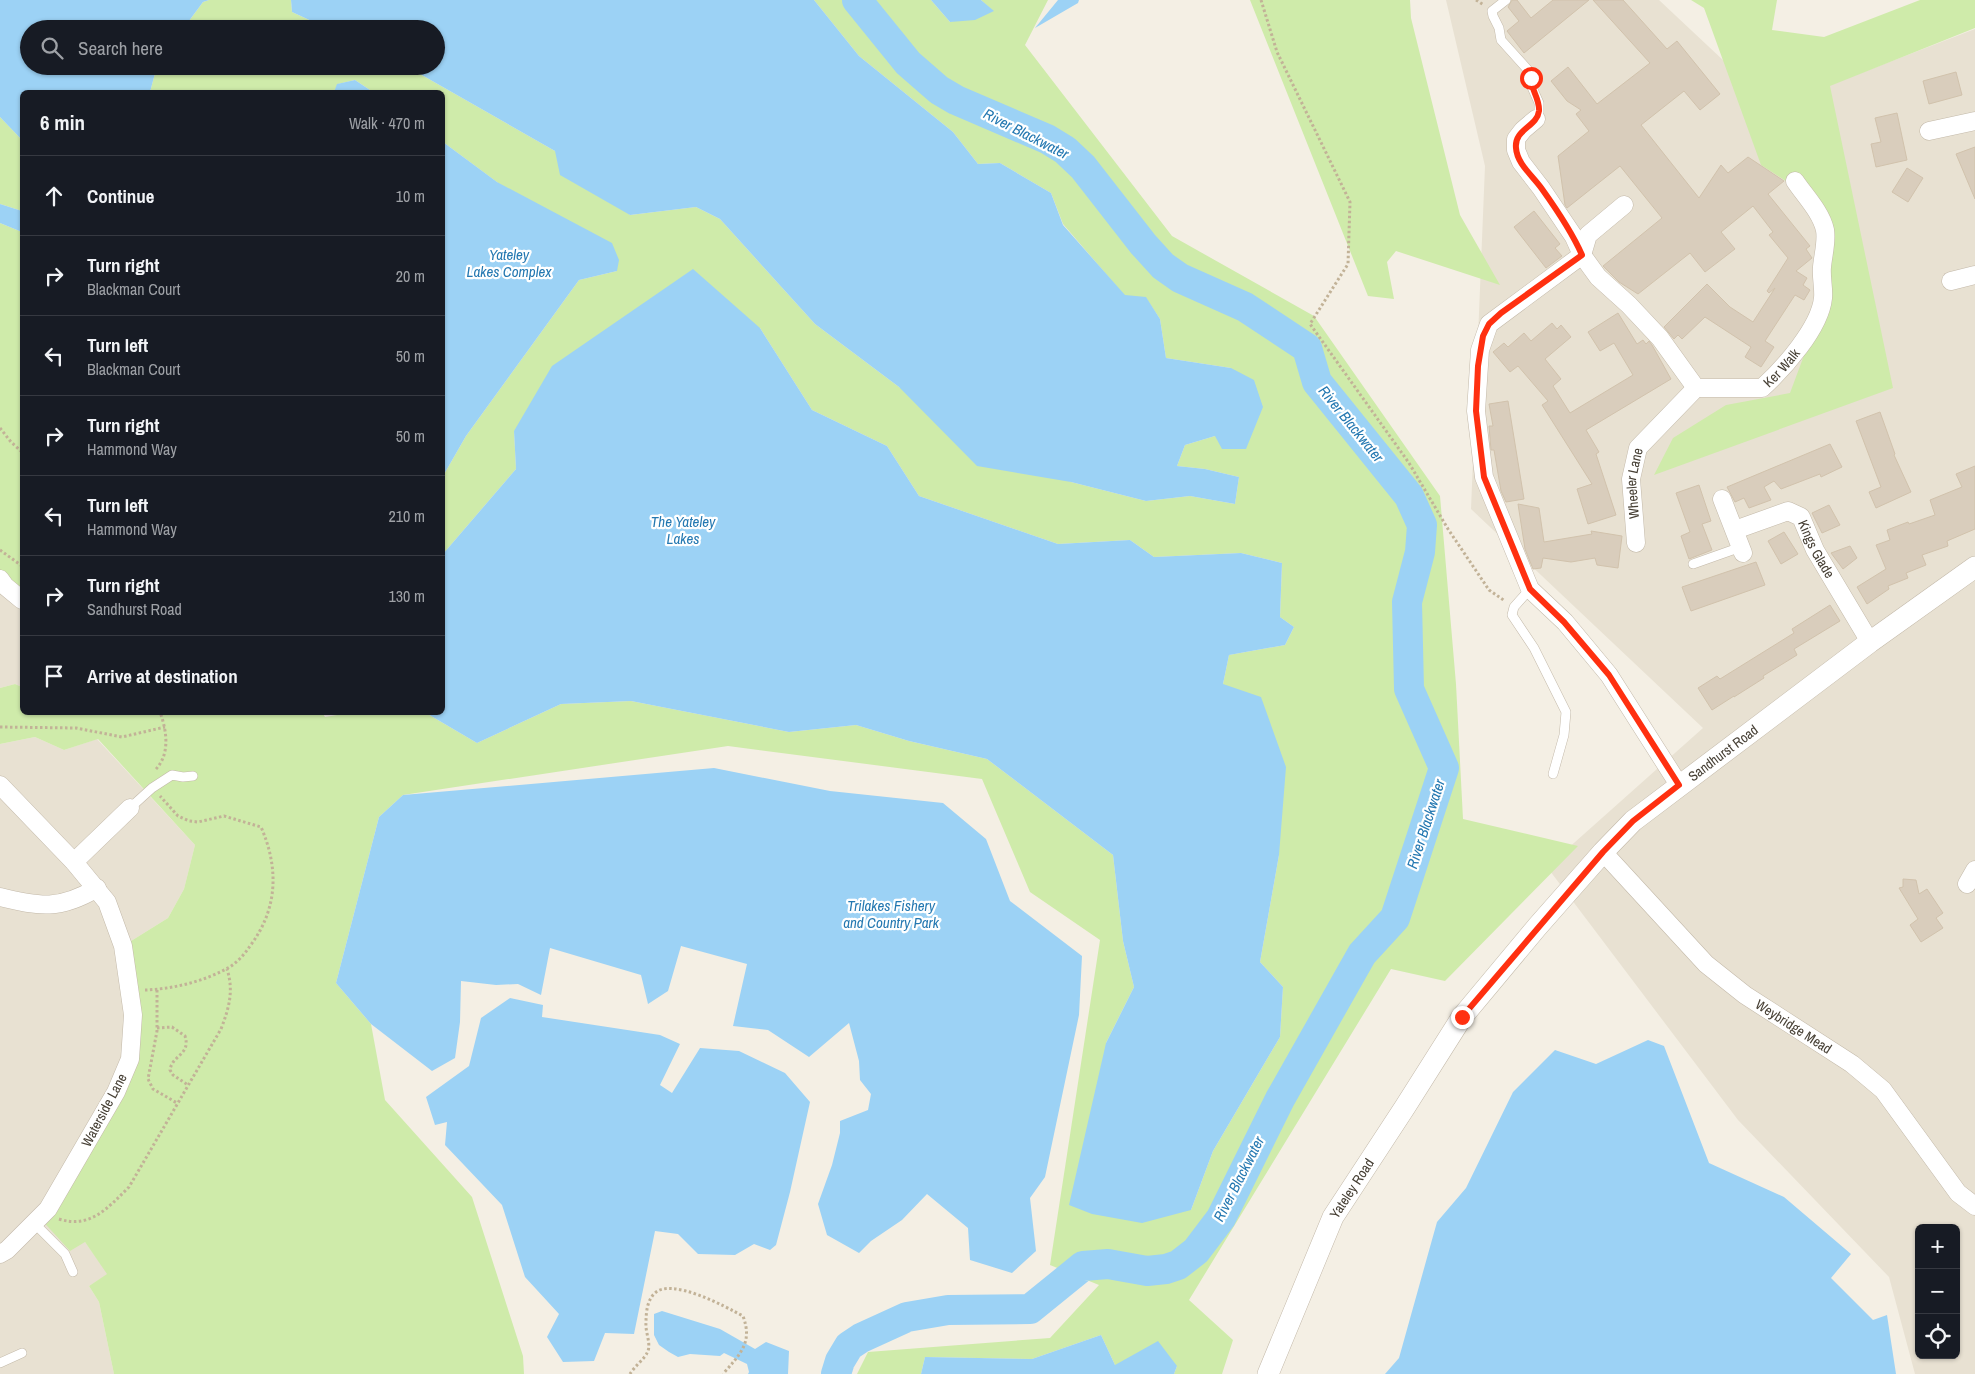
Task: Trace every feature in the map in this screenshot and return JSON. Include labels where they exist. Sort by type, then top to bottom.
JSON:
[{"type":"street","points":[[1536,120],[1523,130],[1516,139],[1516,150],[1520,162],[1541,188],[1574,238],[1582,255],[1598,277],[1628,304],[1660,338],[1696,388]]},
{"type":"street","points":[[1929,131],[1975,122]]},
{"type":"street","name":"Ker Walk","points":[[1696,388],[1762,388],[1779,372],[1817,319],[1823,298],[1821,275],[1826,242],[1825,229],[1818,213],[1795,181]]},
{"type":"street","points":[[1624,205],[1588,235],[1582,255],[1489,324],[1480,350],[1476,411],[1484,477],[1530,589],[1564,622],[1609,675],[1679,785]]},
{"type":"street","points":[[1951,282],[1975,275]]},
{"type":"street","name":"Wheeler Lane","points":[[1636,543],[1631,479],[1638,448],[1696,388]]},
{"type":"street","points":[[1722,499],[1742,550]]},
{"type":"street","name":"Kings Glade","points":[[1735,530],[1788,511],[1802,517],[1815,550],[1870,642]]},
{"type":"street","name":"Sandhurst Road","points":[[1462,1017],[1603,852],[1633,821],[1870,642],[1975,567]]},
{"type":"street","points":[[0,579],[5,586],[20,598]]},
{"type":"street","name":"Waterside Lane","points":[[0,785],[74,862],[107,902],[123,946],[133,1015],[130,1059],[116,1092],[48,1208],[7,1250],[0,1254]]},
{"type":"street","points":[[74,862],[130,808]]},
{"type":"street","name":"Weybridge Mead","points":[[1603,852],[1706,964],[1744,995],[1852,1064],[1883,1090],[1958,1193],[1975,1206]]},
{"type":"street","points":[[0,897],[44,906],[64,904],[79,899],[97,888]]},
{"type":"street","name":"Yateley Road","points":[[1268,1374],[1333,1217],[1462,1017]]},
{"type":"lane","points":[[1506,0],[1492,11],[1493,16],[1499,28],[1501,40],[1528,70],[1531,85],[1539,103],[1539,112],[1536,120]]},
{"type":"lane","points":[[1693,564],[1742,550]]},
{"type":"lane","points":[[1530,589],[1514,607],[1512,615],[1534,648],[1566,712],[1564,735],[1553,774]]},
{"type":"lane","points":[[130,808],[152,788],[172,774],[183,777],[193,776]]},
{"type":"lane","points":[[34,1223],[65,1254],[73,1272]]},
{"type":"lane","points":[[0,1363],[22,1353]]},
{"type":"path","points":[[1261,0],[1278,52],[1350,202],[1348,264],[1310,324],[1409,463],[1448,529],[1489,590],[1514,607]]},
{"type":"path","points":[[0,428],[20,450]]},
{"type":"path","points":[[0,550],[20,565]]},
{"type":"path","points":[[129,991],[157,990],[187,984],[227,968],[243,955],[260,933],[270,910],[274,879],[269,846],[261,827],[224,816],[198,822],[189,821],[178,816],[145,780],[158,767],[165,750],[165,726],[161,715]]},
{"type":"path","points":[[0,728],[76,728],[122,737],[165,726]]},
{"type":"path","points":[[48,1208],[56,1219],[68,1222],[85,1222],[109,1206],[129,1187],[221,1029],[229,1008],[231,991],[227,968]]},
{"type":"path","points":[[157,990],[157,1028],[148,1080],[158,1093],[177,1104]]},
{"type":"path","points":[[157,1028],[172,1027],[182,1032],[185,1036],[186,1047],[183,1053],[172,1063],[170,1070],[173,1075],[188,1085]]},
{"type":"path","points":[[630,1374],[648,1353],[649,1344],[645,1326],[647,1306],[654,1293],[665,1288],[692,1293],[744,1316],[748,1328],[747,1343],[723,1374]]},
{"type":"shaded area","points":[[1446,0],[1659,0],[1773,107],[1975,29],[1975,1374],[1915,1374],[1889,1277],[1738,1120],[1547,867],[1703,728],[1471,509],[1485,166]]},
{"type":"shaded area","points":[[0,571],[20,587],[20,686],[15,684],[0,688]]},
{"type":"shaded area","points":[[35,737],[64,750],[97,739],[195,845],[184,889],[168,918],[123,946],[133,1015],[85,1242],[108,1274],[89,1286],[99,1302],[114,1374],[0,1374],[0,744]]},
{"type":"green space","points":[[209,0],[291,0],[292,12],[309,20],[190,20],[203,2]]},
{"type":"green space","points":[[814,0],[931,0],[950,22],[993,11],[981,0],[1048,0],[1025,45],[1172,236],[1314,316],[1440,496],[1456,684],[1463,819],[1578,846],[1445,981],[1391,969],[1189,1300],[1233,1340],[1222,1374],[1174,1374],[1177,1366],[1115,1365],[1101,1335],[1032,1359],[925,1357],[921,1374],[857,1374],[868,1352],[1050,1338],[1099,1285],[1050,1265],[1100,940],[1030,892],[982,779],[728,746],[403,795],[379,817],[336,983],[371,1024],[385,1100],[472,1197],[523,1356],[524,1374],[114,1374],[99,1302],[89,1286],[107,1274],[85,1242],[70,1251],[39,1217],[130,1059],[123,946],[168,918],[184,889],[195,845],[98,739],[64,750],[35,737],[0,744],[0,688],[15,684],[20,686],[20,715],[324,715],[325,717],[337,715],[429,715],[477,743],[561,704],[631,701],[789,732],[856,725],[909,741],[987,759],[1113,855],[1123,941],[1134,987],[1106,1043],[1191,1210],[1213,1151],[1280,1037],[1283,987],[1260,962],[1279,855],[1223,684],[1229,655],[1285,645],[1294,627],[1280,617],[1282,563],[1241,553],[1154,557],[1130,540],[1058,544],[919,496],[887,446],[812,410],[760,328],[514,431],[516,469],[445,552],[445,473],[466,436],[579,280],[617,271],[445,143],[445,90],[370,90],[355,80],[338,84],[335,90],[151,90],[155,75],[422,75],[555,151],[630,215],[696,207],[720,219],[815,324],[899,387],[1071,482],[1146,501],[1190,496],[1235,504],[1239,477],[1205,469],[1177,466],[1185,445],[1215,436],[1231,368],[1166,358],[1160,319],[1146,298],[1125,296],[1063,224],[1051,193],[1000,163],[978,164],[953,132],[859,56]]},
{"type":"green space","points":[[1250,0],[1410,0],[1411,18],[1460,215],[1500,285],[1396,251],[1387,262],[1394,299],[1368,296]]},
{"type":"green space","points":[[1691,0],[1777,0],[1772,30],[1824,37],[1920,0],[1975,0],[1975,28],[1830,86],[1893,388],[1654,475],[1673,438],[1726,405],[1790,393],[1809,342],[1829,299],[1811,197],[1761,165],[1704,8]]},
{"type":"green space","points":[[0,117],[20,138],[20,210],[0,204]]},
{"type":"green space","points":[[0,223],[20,231],[20,587],[0,571]]},
{"type":"water","points":[[0,0],[209,0],[203,2],[190,20],[20,20],[20,75],[155,75],[151,90],[20,90],[20,138],[0,117]]},
{"type":"water","points":[[291,0],[814,0],[859,56],[953,132],[978,164],[1000,163],[1051,193],[1063,225],[1125,295],[1146,297],[1160,319],[1166,358],[1231,368],[1254,380],[1263,407],[1246,449],[1222,449],[1215,436],[1185,445],[1177,466],[1205,469],[1239,477],[1235,504],[1190,496],[1146,501],[1071,482],[977,466],[899,387],[815,324],[720,219],[696,207],[630,215],[560,175],[555,151],[422,75],[445,75],[445,20],[309,20],[292,12]]},
{"type":"water","points":[[931,0],[981,0],[994,11],[975,20],[950,22]]},
{"type":"water","points":[[1058,0],[1079,0],[1078,3],[1035,28]]},
{"type":"water","points":[[355,80],[370,90],[335,90],[337,84]]},
{"type":"water","name":"Yateley Lakes Complex","points":[[445,143],[497,182],[612,243],[619,260],[617,271],[579,280],[466,436],[445,473]]},
{"type":"water","points":[[0,204],[20,210],[20,231],[0,223]]},
{"type":"water","name":"The Yateley Lakes","points":[[693,269],[760,328],[812,410],[887,446],[919,496],[1058,544],[1130,540],[1154,557],[1241,553],[1282,563],[1280,617],[1294,627],[1285,645],[1229,655],[1223,684],[1261,697],[1286,767],[1279,855],[1260,962],[1283,987],[1280,1037],[1213,1151],[1191,1210],[1142,1223],[1092,1214],[1069,1205],[1106,1043],[1134,987],[1123,941],[1113,855],[987,759],[909,741],[856,725],[789,732],[631,701],[561,704],[477,743],[429,715],[445,715],[445,552],[516,469],[514,431],[552,366]]},
{"type":"water","name":"Trilakes Fishery and Country Park","points":[[714,768],[830,791],[943,803],[986,839],[1010,901],[1082,956],[1079,1015],[1045,1177],[1030,1198],[1036,1251],[1012,1273],[970,1260],[968,1228],[927,1194],[902,1220],[871,1241],[859,1253],[827,1235],[818,1204],[832,1165],[840,1133],[840,1121],[868,1110],[871,1094],[860,1080],[859,1061],[849,1023],[809,1057],[768,1030],[733,1026],[747,964],[681,946],[668,991],[648,1004],[641,975],[550,948],[541,995],[518,984],[496,985],[461,981],[460,1022],[455,1058],[432,1071],[371,1024],[336,983],[379,817],[403,795]]},
{"type":"water","points":[[510,998],[543,1005],[542,1017],[660,1035],[680,1044],[660,1085],[672,1093],[700,1048],[739,1051],[785,1073],[810,1102],[776,1245],[770,1250],[754,1244],[735,1255],[698,1254],[678,1234],[655,1231],[634,1334],[605,1333],[594,1361],[563,1362],[547,1337],[559,1314],[525,1277],[502,1205],[445,1145],[447,1122],[435,1125],[426,1097],[469,1066],[481,1018]]},
{"type":"water","points":[[1648,1040],[1664,1046],[1709,1163],[1784,1197],[1851,1254],[1831,1278],[1873,1320],[1887,1315],[1896,1374],[1385,1374],[1399,1358],[1437,1222],[1466,1188],[1513,1092],[1555,1050],[1596,1064]]},
{"type":"water","points":[[662,1311],[720,1329],[755,1349],[766,1342],[789,1351],[788,1374],[748,1374],[747,1364],[724,1353],[720,1356],[690,1354],[678,1357],[659,1345],[654,1335],[654,1314]]},
{"type":"water","points":[[1101,1335],[1115,1365],[1158,1341],[1177,1366],[1174,1374],[921,1374],[925,1357],[1032,1359]]},
{"type":"building","points":[[1512,0],[1517,0],[1531,18],[1553,0],[1589,0],[1524,53],[1507,31],[1519,21],[1508,7]]},
{"type":"building","points":[[1593,0],[1623,0],[1667,49],[1677,41],[1720,94],[1700,110],[1684,91],[1641,125],[1699,198],[1721,165],[1728,173],[1748,157],[1784,181],[1768,194],[1810,246],[1806,249],[1812,258],[1796,271],[1807,278],[1803,285],[1810,290],[1804,300],[1795,295],[1765,341],[1774,347],[1761,367],[1745,357],[1751,347],[1705,317],[1682,339],[1678,335],[1674,339],[1664,327],[1707,284],[1730,307],[1753,322],[1775,288],[1769,293],[1767,291],[1788,258],[1769,235],[1773,232],[1753,206],[1721,232],[1735,249],[1705,272],[1690,253],[1638,294],[1619,282],[1603,266],[1662,218],[1620,166],[1567,208],[1565,205],[1558,156],[1589,131],[1576,114],[1581,110],[1567,101],[1551,81],[1568,67],[1597,104],[1650,63]]},
{"type":"building","points":[[1956,72],[1962,95],[1929,104],[1923,81]]},
{"type":"building","points":[[1897,113],[1907,160],[1876,167],[1871,144],[1881,142],[1875,118]]},
{"type":"building","points":[[1975,147],[1975,199],[1956,154]]},
{"type":"building","points":[[1907,168],[1923,178],[1908,202],[1892,192]]},
{"type":"building","points":[[1534,211],[1560,244],[1555,248],[1562,256],[1546,268],[1514,227]]},
{"type":"building","points":[[1618,313],[1637,344],[1643,340],[1646,344],[1649,341],[1671,379],[1586,430],[1599,452],[1596,454],[1616,515],[1588,524],[1577,489],[1592,484],[1542,405],[1548,401],[1518,366],[1510,372],[1493,352],[1504,343],[1508,347],[1524,333],[1531,341],[1552,323],[1557,329],[1561,325],[1571,337],[1545,359],[1561,379],[1553,386],[1570,413],[1633,375],[1614,343],[1600,351],[1588,332]]},
{"type":"building","points":[[1508,401],[1524,499],[1506,502],[1501,491],[1494,450],[1491,450],[1489,426],[1493,426],[1489,404]]},
{"type":"building","points":[[1880,412],[1894,455],[1911,492],[1876,508],[1869,492],[1881,487],[1856,421]]},
{"type":"building","points":[[1830,444],[1842,467],[1821,477],[1820,474],[1781,489],[1774,481],[1764,487],[1771,500],[1749,508],[1744,498],[1735,502],[1727,487]]},
{"type":"building","points":[[1975,466],[1975,529],[1947,541],[1948,546],[1922,555],[1926,565],[1906,573],[1908,578],[1888,586],[1889,589],[1867,604],[1857,587],[1886,569],[1876,545],[1890,540],[1887,530],[1935,515],[1930,500],[1962,487],[1956,474]]},
{"type":"building","points":[[1699,485],[1711,521],[1702,524],[1712,550],[1689,559],[1681,536],[1690,532],[1676,493]]},
{"type":"building","points":[[1518,504],[1539,508],[1544,542],[1592,534],[1591,531],[1622,536],[1618,568],[1597,565],[1595,558],[1571,562],[1543,558],[1541,568],[1533,569],[1525,549]]},
{"type":"building","points":[[1829,505],[1840,525],[1822,533],[1812,513]]},
{"type":"building","points":[[1784,532],[1798,554],[1781,564],[1768,541]]},
{"type":"building","points":[[1850,546],[1857,558],[1843,569],[1831,553]]},
{"type":"building","points":[[1756,562],[1765,585],[1691,611],[1682,587]]},
{"type":"building","points":[[1830,605],[1840,621],[1794,649],[1797,655],[1763,676],[1764,678],[1712,710],[1698,688],[1717,676],[1720,679],[1794,633],[1792,629]]},
{"type":"building","points":[[1903,879],[1916,880],[1919,894],[1927,889],[1943,913],[1936,918],[1943,928],[1921,942],[1910,925],[1918,919],[1899,888],[1903,887]]},
{"type":"waterway","name":"River Blackwater","points":[[836,1374],[840,1361],[849,1346],[861,1338],[907,1317],[948,1310],[1030,1309],[1083,1266],[1108,1264],[1147,1271],[1166,1269],[1178,1265],[1196,1251],[1221,1218],[1280,1099],[1362,954],[1395,918],[1444,768],[1409,689],[1407,602],[1420,552],[1422,525],[1409,496],[1317,382],[1307,348],[1245,307],[1180,278],[1163,266],[1143,244],[1083,167],[1065,150],[1047,139],[956,100],[939,90],[908,63],[857,0]]},
{"type":"route","points":[[1462,1017],[1603,852],[1633,821],[1679,785],[1609,675],[1564,622],[1530,589],[1484,477],[1476,411],[1478,366],[1483,336],[1489,324],[1501,313],[1582,255],[1574,238],[1541,188],[1520,162],[1516,150],[1516,139],[1523,130],[1536,120],[1539,112],[1539,103],[1531,85],[1531,78]]}]
